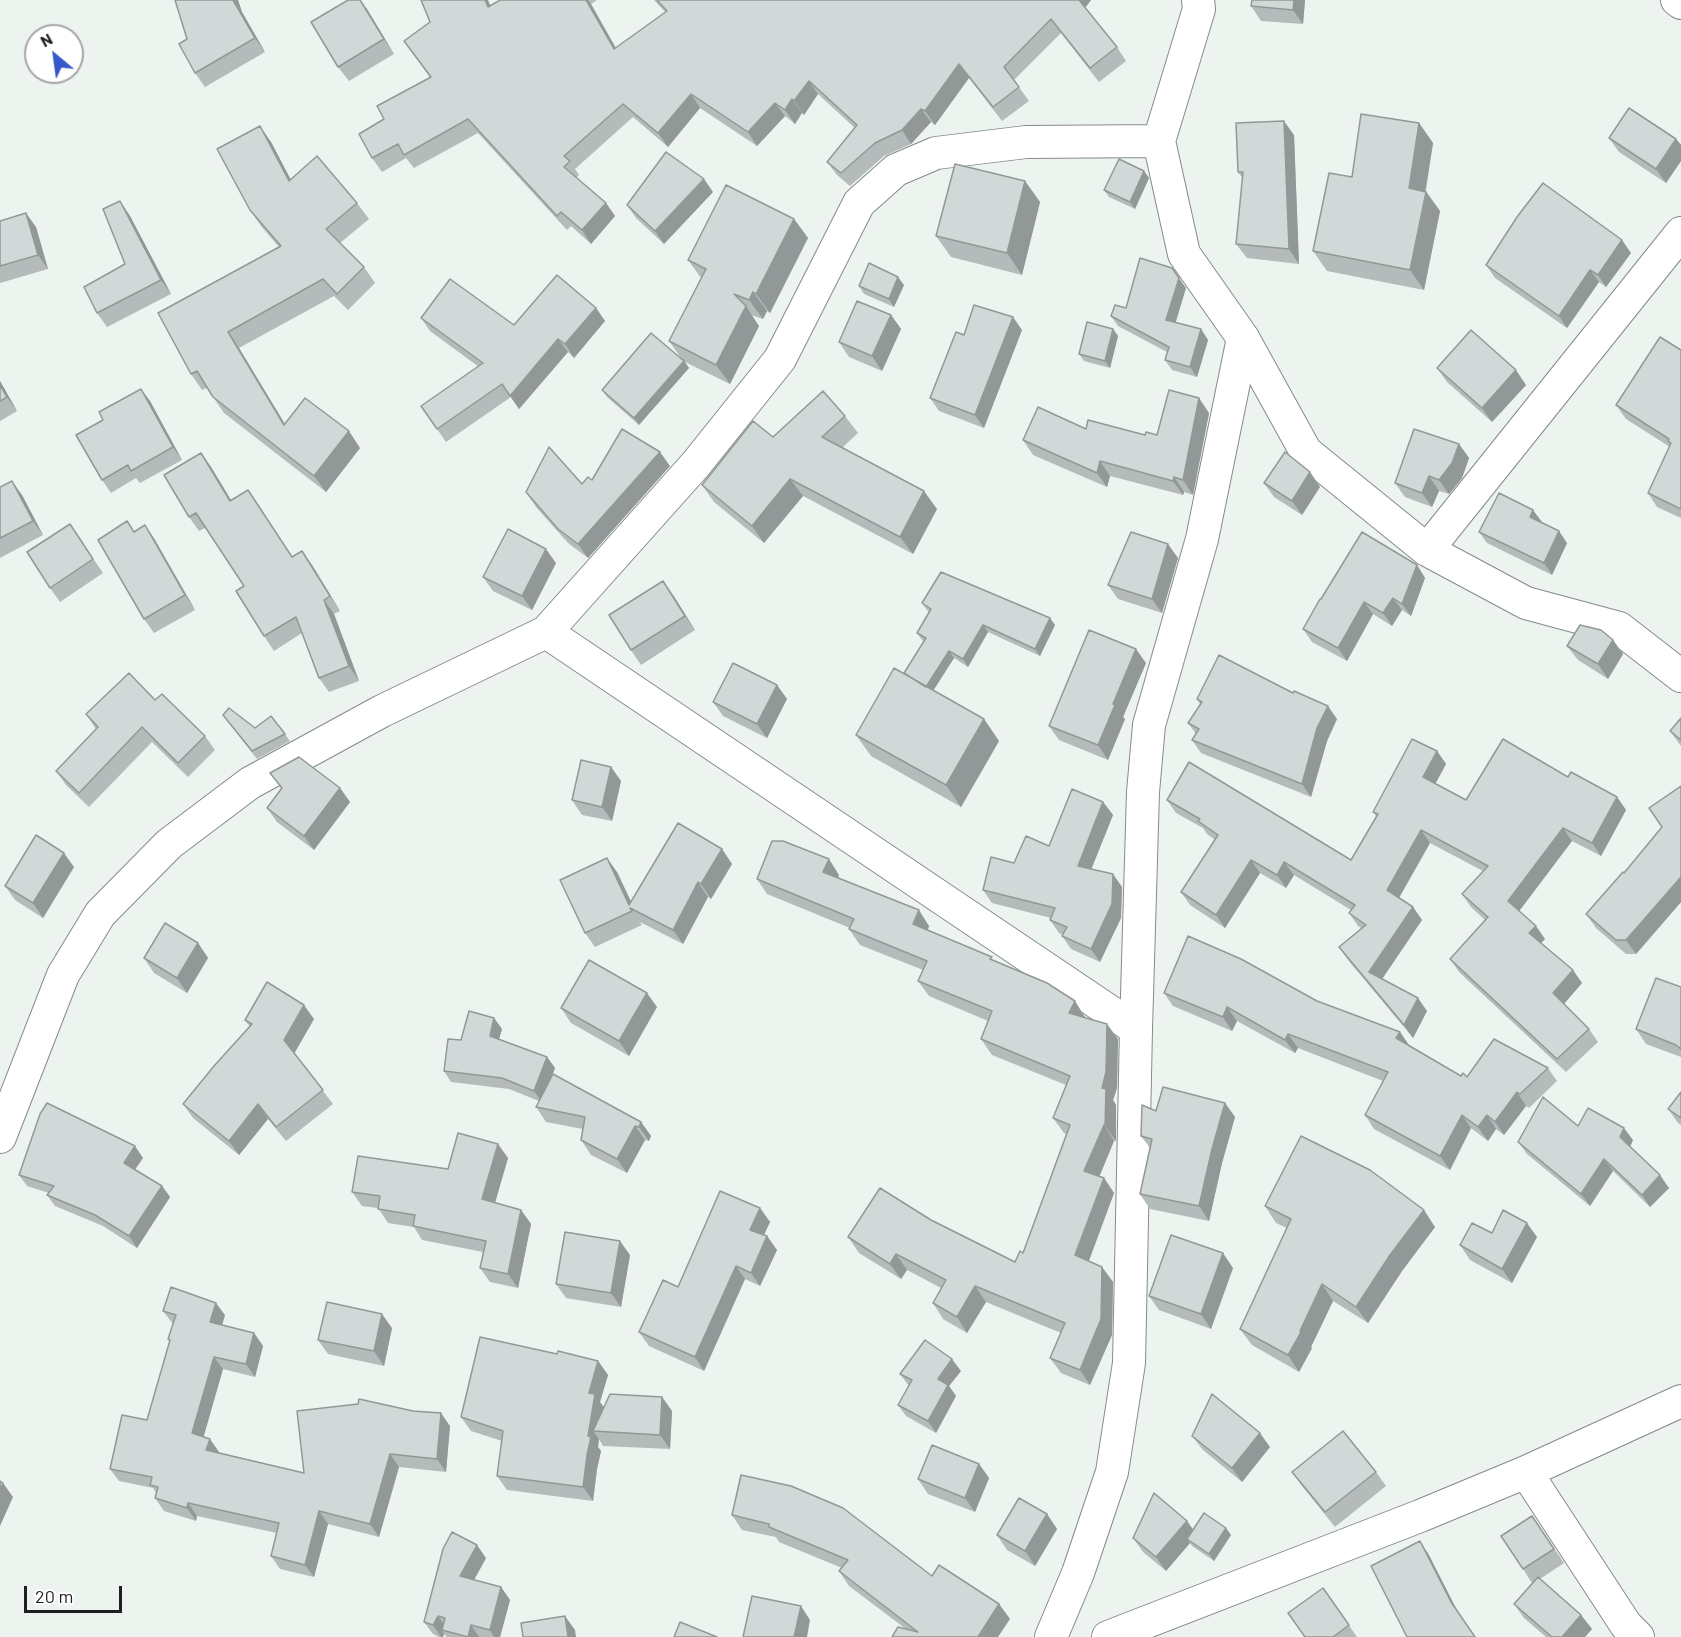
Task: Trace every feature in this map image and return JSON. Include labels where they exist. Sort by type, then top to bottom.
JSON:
[{"type":"street","points":[[1198,0],[1199,9],[1159,141],[1184,254],[1243,338],[1306,452],[1427,550],[1526,603],[1619,628],[1681,676]]},
{"type":"street","points":[[1677,0],[1681,3]]},
{"type":"street","points":[[0,1137],[63,975],[100,914],[169,843],[250,783],[382,711],[546,632],[696,464],[780,359],[860,203],[896,170],[936,153],[1026,142],[1159,141]]},
{"type":"street","points":[[1427,550],[1681,233]]},
{"type":"street","points":[[1051,1637],[1078,1574],[1112,1472],[1129,1363],[1143,792],[1149,725],[1202,539],[1243,338]]},
{"type":"street","points":[[546,632],[1136,1029]]},
{"type":"street","points":[[1108,1637],[1420,1516],[1526,1472],[1681,1401]]},
{"type":"street","points":[[1526,1472],[1626,1625],[1638,1637]]},
{"type":"building","points":[[175,0],[233,0],[255,38],[195,73],[179,44],[187,39]]},
{"type":"building","points":[[348,0],[360,0],[384,39],[338,67],[311,22]]},
{"type":"building","points":[[421,0],[485,0],[488,7],[500,0],[586,0],[614,49],[667,11],[657,0],[1079,0],[1117,47],[1090,68],[1051,19],[1004,67],[1019,87],[993,107],[959,64],[925,111],[921,109],[902,130],[875,143],[841,173],[827,162],[857,125],[809,81],[785,110],[775,103],[748,132],[691,94],[658,133],[623,104],[564,156],[570,161],[564,167],[606,203],[582,230],[561,212],[557,216],[468,119],[404,155],[398,144],[372,158],[359,134],[384,119],[377,106],[431,77],[404,41],[430,22]]},
{"type":"building","points":[[1252,0],[1294,0],[1293,10],[1251,6]]},
{"type":"building","points":[[1629,108],[1676,139],[1656,169],[1609,138]]},
{"type":"building","points":[[1361,114],[1419,123],[1409,188],[1426,192],[1410,270],[1313,251],[1329,173],[1352,177]]},
{"type":"building","points":[[1284,121],[1289,249],[1236,244],[1243,172],[1238,172],[1236,123]]},
{"type":"building","points":[[260,126],[289,181],[317,156],[357,203],[326,229],[364,267],[337,294],[323,279],[228,332],[284,425],[305,398],[349,431],[314,476],[213,397],[197,371],[191,374],[158,313],[281,246],[250,210],[217,149]]},
{"type":"building","points":[[666,152],[704,179],[655,231],[627,205]]},
{"type":"building","points":[[1119,159],[1144,171],[1130,202],[1104,190]]},
{"type":"building","points":[[955,164],[1025,181],[1007,253],[936,236]]},
{"type":"building","points":[[1543,183],[1622,240],[1598,275],[1590,270],[1559,316],[1486,265],[1517,217]]},
{"type":"building","points":[[726,185],[794,219],[756,294],[753,292],[749,300],[734,294],[746,306],[716,365],[669,341],[706,269],[688,260]]},
{"type":"building","points":[[120,201],[161,280],[97,313],[84,287],[125,264],[103,209]]},
{"type":"building","points":[[26,213],[38,255],[0,266],[0,221]]},
{"type":"building","points":[[1140,258],[1172,268],[1179,278],[1166,320],[1201,329],[1190,367],[1165,360],[1169,347],[1111,316],[1115,305],[1126,308]]},
{"type":"building","points":[[869,263],[898,277],[889,299],[859,286]]},
{"type":"building","points":[[557,275],[596,308],[565,344],[558,339],[510,396],[502,384],[437,429],[421,406],[483,363],[421,318],[450,279],[514,325]]},
{"type":"building","points":[[857,301],[891,315],[872,356],[839,342]]},
{"type":"building","points":[[974,305],[1013,317],[975,415],[930,398],[956,332],[964,335]]},
{"type":"building","points":[[1087,322],[1113,329],[1105,361],[1079,354]]},
{"type":"building","points":[[1471,330],[1516,370],[1482,408],[1437,368]]},
{"type":"building","points":[[651,333],[684,361],[634,418],[602,390]]},
{"type":"building","points":[[1660,337],[1681,350],[1681,509],[1648,493],[1671,443],[1669,439],[1616,405]]},
{"type":"building","points":[[0,385],[7,397],[0,401]]},
{"type":"building","points":[[141,389],[173,447],[131,471],[128,465],[102,480],[76,435],[103,420],[99,412]]},
{"type":"building","points":[[1169,390],[1199,398],[1183,480],[1174,477],[1173,481],[1100,461],[1097,473],[1023,440],[1038,407],[1086,429],[1088,420],[1145,435],[1146,432],[1157,435]]},
{"type":"building","points":[[823,391],[845,416],[822,437],[924,491],[900,537],[790,479],[752,526],[702,485],[753,421],[773,437]]},
{"type":"building","points":[[622,429],[660,452],[578,544],[558,529],[526,492],[549,447],[582,484],[588,477],[592,480]]},
{"type":"building","points":[[1414,429],[1459,444],[1452,463],[1439,480],[1429,476],[1422,493],[1395,483]]},
{"type":"building","points":[[1285,452],[1310,472],[1292,501],[1264,483]]},
{"type":"building","points":[[201,453],[230,501],[248,490],[292,557],[302,551],[330,596],[324,600],[349,666],[319,678],[296,617],[264,636],[236,591],[244,586],[196,513],[189,517],[164,475]]},
{"type":"building","points":[[12,481],[33,521],[0,538],[0,487]]},
{"type":"building","points":[[1499,493],[1533,510],[1530,517],[1559,531],[1544,563],[1479,532]]},
{"type":"building","points":[[127,521],[134,532],[145,525],[185,595],[144,619],[98,540]]},
{"type":"building","points":[[70,524],[93,559],[50,588],[27,552]]},
{"type":"building","points":[[508,529],[546,549],[522,596],[483,577]]},
{"type":"building","points":[[1131,532],[1168,544],[1152,599],[1108,585]]},
{"type":"building","points":[[1362,532],[1417,565],[1402,604],[1393,598],[1383,613],[1364,602],[1338,648],[1303,629]]},
{"type":"building","points":[[941,572],[1050,618],[1035,649],[983,625],[963,659],[949,651],[926,687],[904,673],[926,638],[917,633],[931,609],[922,603]]},
{"type":"building","points":[[663,581],[685,616],[631,650],[609,615]]},
{"type":"building","points":[[1580,625],[1601,630],[1613,640],[1598,664],[1567,646]]},
{"type":"building","points":[[1089,630],[1136,649],[1098,745],[1049,726]]},
{"type":"building","points":[[1219,655],[1293,693],[1294,691],[1328,706],[1317,728],[1302,784],[1192,740],[1199,729],[1188,723],[1202,702],[1197,699]]},
{"type":"building","points":[[733,663],[777,685],[757,724],[713,702]]},
{"type":"building","points":[[894,668],[984,719],[946,785],[856,735]]},
{"type":"building","points":[[129,673],[155,700],[162,694],[205,736],[178,763],[142,727],[79,793],[56,771],[98,727],[86,714]]},
{"type":"building","points":[[229,708],[255,728],[271,716],[285,734],[252,751],[223,715]]},
{"type":"building","points":[[1681,718],[1681,740],[1670,731]]},
{"type":"building","points":[[1412,739],[1437,751],[1423,777],[1466,800],[1503,739],[1568,777],[1571,772],[1617,797],[1592,843],[1563,828],[1508,901],[1536,926],[1529,933],[1573,970],[1553,993],[1589,1029],[1557,1059],[1450,959],[1488,917],[1462,894],[1488,866],[1421,830],[1387,890],[1413,907],[1369,972],[1418,998],[1404,1025],[1339,947],[1366,925],[1349,913],[1355,905],[1284,862],[1277,875],[1251,860],[1216,915],[1181,892],[1218,835],[1198,821],[1200,819],[1167,800],[1189,762],[1351,860],[1378,814],[1373,812]]},
{"type":"building","points":[[299,757],[340,788],[304,836],[267,808],[282,788],[270,773]]},
{"type":"building","points":[[581,760],[611,767],[602,807],[572,800]]},
{"type":"building","points":[[1681,786],[1681,877],[1626,940],[1616,940],[1586,914],[1662,827],[1649,808]]},
{"type":"building","points":[[1072,789],[1103,802],[1078,866],[1113,874],[1112,904],[1091,949],[1062,936],[1067,927],[1050,920],[1055,908],[983,890],[991,857],[1014,863],[1026,836],[1049,846]]},
{"type":"building","points":[[678,823],[722,849],[701,884],[698,882],[673,930],[630,908],[632,911],[585,933],[560,880],[607,858],[629,905]]},
{"type":"building","points":[[36,835],[64,853],[33,903],[5,886]]},
{"type":"building","points":[[772,841],[783,841],[829,859],[823,872],[919,910],[913,924],[1047,983],[1075,1001],[1069,1013],[1107,1024],[1106,1072],[1102,1088],[1106,1089],[1105,1126],[1084,1171],[1104,1178],[1075,1255],[1102,1267],[1101,1319],[1080,1370],[1050,1358],[1065,1323],[975,1286],[957,1317],[933,1303],[946,1280],[896,1254],[890,1264],[848,1237],[880,1188],[931,1220],[1015,1262],[1020,1251],[1023,1253],[1070,1125],[1053,1118],[1070,1076],[981,1039],[992,1011],[918,981],[927,961],[849,929],[854,919],[757,879]]},
{"type":"building","points":[[165,923],[198,943],[177,978],[144,958]]},
{"type":"building","points":[[1188,936],[1241,959],[1317,1001],[1400,1032],[1396,1038],[1461,1076],[1463,1073],[1467,1077],[1494,1039],[1548,1068],[1520,1094],[1517,1092],[1495,1122],[1487,1115],[1478,1127],[1462,1115],[1440,1156],[1365,1115],[1388,1072],[1288,1034],[1285,1040],[1227,1007],[1223,1017],[1164,993]]},
{"type":"building","points":[[589,960],[647,993],[619,1041],[561,1008]]},
{"type":"building","points":[[1656,978],[1681,987],[1681,1049],[1636,1029]]},
{"type":"building","points":[[267,982],[304,1005],[284,1040],[323,1090],[276,1127],[258,1104],[229,1141],[183,1104],[252,1024],[245,1020]]},
{"type":"building","points":[[469,1011],[494,1018],[490,1036],[547,1057],[534,1091],[502,1078],[444,1071],[448,1039],[461,1040]]},
{"type":"building","points":[[553,1074],[641,1122],[639,1127],[635,1126],[617,1159],[581,1140],[585,1117],[536,1107]]},
{"type":"building","points":[[1163,1087],[1225,1103],[1199,1206],[1140,1194],[1152,1139],[1141,1136],[1142,1105],[1156,1111]]},
{"type":"building","points":[[1681,1092],[1681,1118],[1668,1109]]},
{"type":"building","points":[[1543,1097],[1578,1126],[1588,1108],[1624,1128],[1620,1137],[1660,1175],[1642,1195],[1604,1159],[1581,1194],[1518,1142]]},
{"type":"building","points":[[47,1103],[135,1146],[124,1163],[162,1186],[129,1236],[95,1215],[47,1195],[54,1186],[19,1175],[40,1114]]},
{"type":"building","points":[[458,1133],[498,1144],[482,1199],[521,1210],[508,1274],[480,1268],[486,1241],[413,1226],[415,1215],[378,1209],[380,1196],[352,1192],[358,1156],[448,1169]]},
{"type":"building","points":[[1301,1136],[1370,1170],[1424,1210],[1390,1255],[1356,1307],[1322,1284],[1288,1355],[1240,1329],[1291,1219],[1265,1206]]},
{"type":"building","points":[[720,1191],[760,1208],[750,1230],[767,1236],[751,1273],[736,1266],[695,1357],[639,1332],[663,1280],[678,1287]]},
{"type":"building","points":[[1503,1210],[1527,1223],[1502,1269],[1460,1245],[1472,1223],[1492,1233]]},
{"type":"building","points":[[565,1232],[620,1241],[611,1293],[556,1284]]},
{"type":"building","points":[[1171,1235],[1223,1253],[1201,1314],[1149,1296]]},
{"type":"building","points":[[171,1287],[216,1303],[210,1322],[254,1333],[246,1364],[214,1357],[192,1433],[210,1439],[206,1450],[304,1473],[297,1411],[358,1404],[359,1399],[413,1411],[441,1413],[437,1459],[390,1454],[370,1524],[319,1511],[305,1565],[271,1556],[279,1523],[188,1503],[187,1508],[155,1498],[158,1487],[150,1485],[152,1477],[110,1469],[122,1415],[147,1420],[176,1315],[163,1311]]},
{"type":"building","points":[[327,1302],[382,1314],[374,1351],[318,1340]]},
{"type":"building","points":[[480,1337],[557,1354],[558,1351],[598,1361],[589,1393],[595,1394],[583,1487],[497,1476],[503,1431],[461,1417]]},
{"type":"building","points":[[925,1340],[952,1359],[938,1379],[948,1385],[928,1421],[898,1405],[912,1380],[900,1374]]},
{"type":"building","points":[[610,1394],[662,1397],[660,1435],[593,1431]]},
{"type":"building","points":[[1212,1394],[1260,1433],[1232,1468],[1192,1436]]},
{"type":"building","points":[[1343,1431],[1376,1472],[1325,1512],[1292,1472]]},
{"type":"building","points":[[932,1445],[979,1464],[965,1498],[918,1479]]},
{"type":"building","points":[[741,1475],[791,1486],[843,1508],[932,1576],[939,1565],[999,1604],[978,1637],[892,1637],[898,1627],[918,1632],[839,1571],[848,1560],[769,1527],[769,1524],[732,1515]]},
{"type":"building","points":[[1154,1493],[1187,1521],[1156,1557],[1133,1538]]},
{"type":"building","points":[[1019,1498],[1047,1514],[1025,1551],[997,1535]]},
{"type":"building","points":[[1204,1513],[1226,1528],[1209,1554],[1187,1539]]},
{"type":"building","points":[[1532,1516],[1554,1549],[1523,1569],[1501,1536]]},
{"type":"building","points":[[452,1532],[477,1545],[460,1576],[501,1587],[490,1630],[471,1625],[468,1637],[442,1630],[445,1618],[438,1616],[433,1625],[424,1622],[443,1549]]},
{"type":"building","points":[[1420,1541],[1451,1602],[1475,1637],[1407,1637],[1371,1566]]},
{"type":"building","points":[[1538,1577],[1581,1615],[1562,1637],[1552,1637],[1514,1604]]},
{"type":"building","points":[[1323,1588],[1349,1625],[1333,1637],[1305,1637],[1288,1613]]},
{"type":"building","points":[[752,1596],[801,1606],[794,1637],[743,1637]]},
{"type":"building","points":[[565,1616],[568,1637],[523,1637],[521,1623]]},
{"type":"building","points":[[680,1622],[717,1637],[674,1637]]}]
